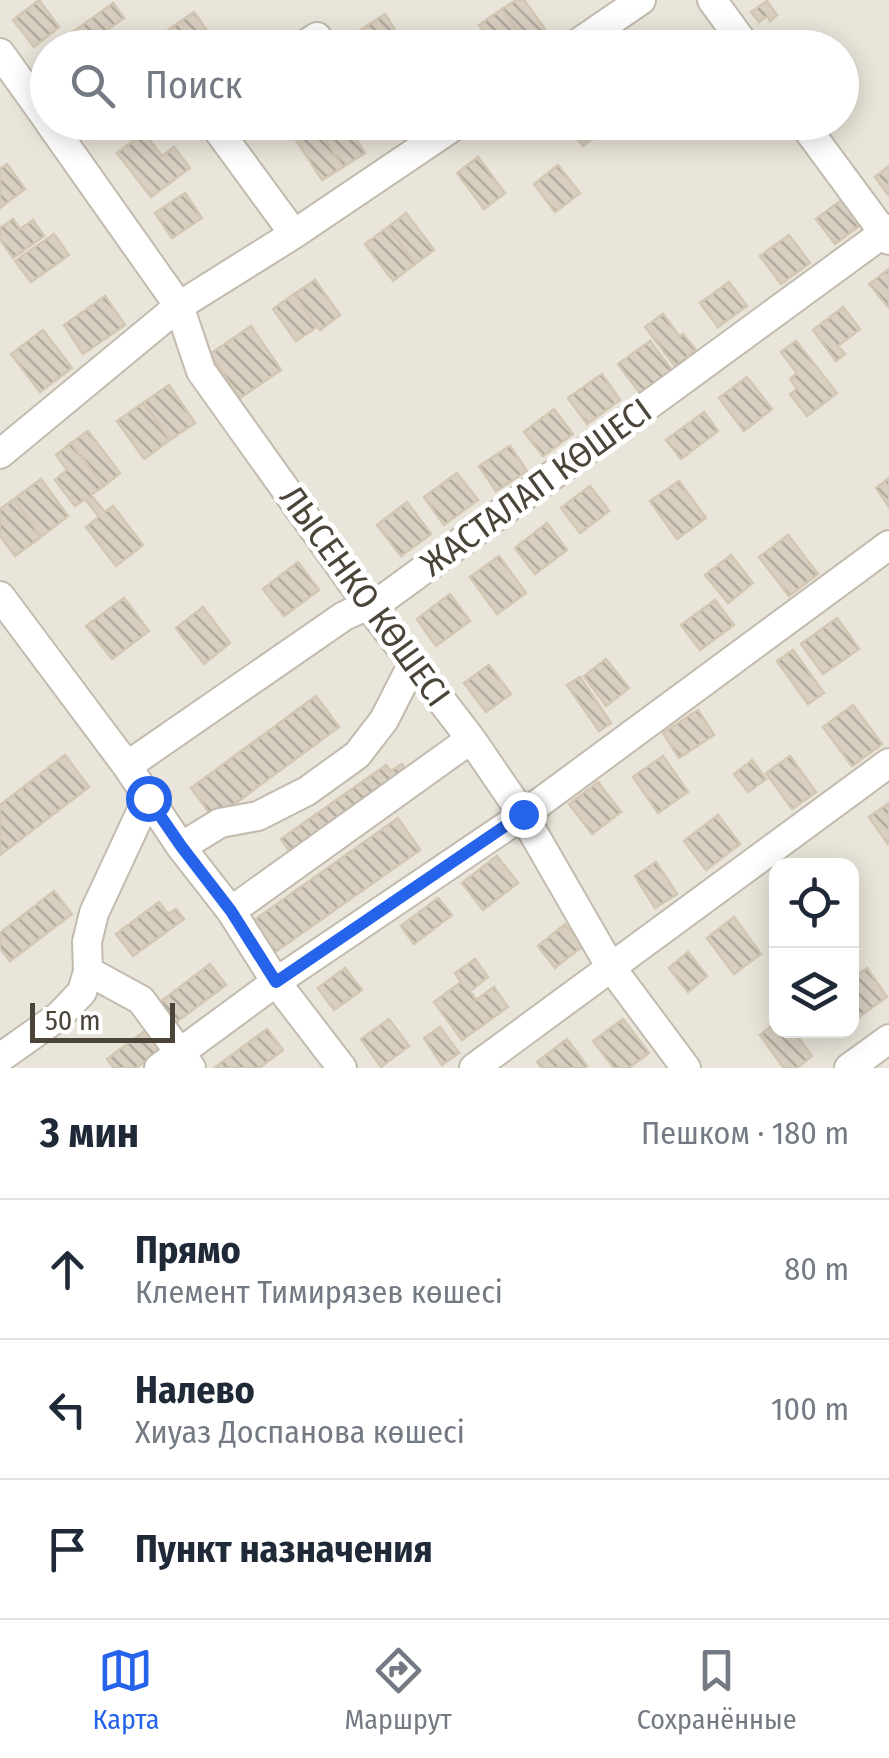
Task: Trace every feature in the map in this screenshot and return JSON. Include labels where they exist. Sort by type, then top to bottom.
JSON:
[{"type":"street","points":[[597,30],[641,0]]},
{"type":"street","points":[[712,0],[734,30]]},
{"type":"street","name":"ЛЫСЕНКО КӨШЕСІ","points":[[0,52],[30,95]]},
{"type":"street","name":"ЛЫСЕНКО КӨШЕСІ","points":[[61,140],[179,306],[202,371],[523,814],[610,966],[686,1068]]},
{"type":"street","points":[[225,140],[294,234]]},
{"type":"street","points":[[0,454],[179,306],[433,140]]},
{"type":"street","points":[[816,140],[887,234]]},
{"type":"street","name":"ЖАСТАЛАП КӨШЕСІ","points":[[127,766],[344,616],[386,596],[887,234]]},
{"type":"street","points":[[88,972],[141,1000],[177,1063],[276,982],[523,814],[889,546]]},
{"type":"street","points":[[0,596],[127,766],[231,911],[276,982],[342,1068]]},
{"type":"street","points":[[181,846],[220,823],[258,816],[308,792],[357,755],[384,720],[413,663]]},
{"type":"street","points":[[231,911],[470,739]]},
{"type":"street","points":[[474,1068],[889,763]]},
{"type":"street","points":[[0,1058],[59,1016],[82,992],[94,913],[148,798]]},
{"type":"street","points":[[849,1068],[889,1039]]},
{"type":"shaded area","points":[[0,0],[889,0],[889,1068],[0,1068]]},
{"type":"building","points":[[39,0],[59,27],[30,30],[30,42],[13,20]]},
{"type":"building","points":[[516,0],[524,0],[545,29],[517,30],[502,9]]},
{"type":"building","points":[[767,1],[777,15],[770,21],[767,16],[759,22],[751,12]]},
{"type":"building","points":[[113,3],[124,18],[107,30],[76,30]]},
{"type":"building","points":[[502,9],[517,30],[482,30],[479,25]]},
{"type":"building","points":[[194,12],[206,30],[168,30]]},
{"type":"building","points":[[385,14],[395,30],[361,30]]},
{"type":"building","points":[[135,140],[149,140],[162,156],[174,147],[190,168],[151,197],[117,153]]},
{"type":"building","points":[[296,140],[325,140],[343,167],[322,180]]},
{"type":"building","points":[[325,140],[357,140],[365,153],[343,167]]},
{"type":"building","points":[[478,157],[505,193],[484,209],[457,173]]},
{"type":"building","points":[[7,164],[25,189],[0,208],[0,169]]},
{"type":"building","points":[[558,165],[580,193],[555,212],[534,184]]},
{"type":"building","points":[[889,166],[889,196],[875,177]]},
{"type":"building","points":[[185,193],[202,218],[172,238],[155,213]]},
{"type":"building","points":[[844,198],[863,223],[835,244],[816,219]]},
{"type":"building","points":[[406,213],[434,250],[415,264],[388,227]]},
{"type":"building","points":[[13,219],[20,229],[33,220],[44,236],[13,258],[0,239],[0,228]]},
{"type":"building","points":[[388,227],[415,264],[393,281],[365,244]]},
{"type":"building","points":[[54,234],[69,255],[31,282],[15,261]]},
{"type":"building","points":[[789,235],[810,263],[781,284],[760,256]]},
{"type":"building","points":[[889,269],[889,308],[869,284]]},
{"type":"building","points":[[315,280],[340,315],[320,330],[294,294]]},
{"type":"building","points":[[729,282],[747,306],[718,327],[700,303]]},
{"type":"building","points":[[294,294],[317,327],[296,341],[273,309]]},
{"type":"building","points":[[105,296],[125,325],[83,354],[64,325]]},
{"type":"building","points":[[843,307],[860,329],[838,346],[845,354],[836,361],[813,330]]},
{"type":"building","points":[[663,314],[680,337],[683,334],[696,350],[675,366],[645,327]]},
{"type":"building","points":[[251,326],[281,370],[240,398],[210,354]]},
{"type":"building","points":[[43,330],[72,368],[40,392],[11,354]]},
{"type":"building","points":[[650,341],[672,370],[640,393],[618,364]]},
{"type":"building","points":[[796,341],[837,393],[807,416],[790,394],[797,389],[790,379],[797,373],[781,352]]},
{"type":"building","points":[[602,374],[620,400],[587,424],[568,398]]},
{"type":"building","points":[[747,377],[772,409],[744,431],[719,398]]},
{"type":"building","points":[[169,385],[195,423],[170,440],[143,403]]},
{"type":"building","points":[[143,403],[170,440],[144,459],[117,421]]},
{"type":"building","points":[[554,409],[573,434],[543,456],[524,432]]},
{"type":"building","points":[[704,412],[718,431],[681,459],[666,440]]},
{"type":"building","points":[[88,431],[120,473],[104,486],[71,443]]},
{"type":"building","points":[[71,443],[104,486],[91,495],[105,512],[113,506],[143,545],[116,566],[86,527],[99,517],[85,499],[75,506],[55,480],[67,470],[56,455]]},
{"type":"building","points":[[510,446],[527,471],[496,491],[479,466]]},
{"type":"building","points":[[457,473],[478,500],[444,525],[424,497]]},
{"type":"building","points":[[889,478],[889,507],[876,488]]},
{"type":"building","points":[[41,479],[68,516],[41,537],[14,499]]},
{"type":"building","points":[[679,481],[706,518],[677,539],[650,501]]},
{"type":"building","points":[[590,486],[609,511],[580,533],[561,508]]},
{"type":"building","points":[[14,499],[41,537],[15,556],[0,536],[0,509]]},
{"type":"building","points":[[407,502],[431,534],[401,556],[377,525]]},
{"type":"building","points":[[547,523],[567,550],[535,574],[515,548]]},
{"type":"building","points":[[788,535],[818,574],[789,596],[759,557]]},
{"type":"building","points":[[731,555],[753,583],[728,603],[705,575]]},
{"type":"building","points":[[499,556],[526,593],[497,614],[470,577]]},
{"type":"building","points":[[298,562],[319,590],[284,616],[263,589]]},
{"type":"building","points":[[450,594],[470,621],[436,646],[417,619]]},
{"type":"building","points":[[124,598],[149,631],[112,659],[86,626]]},
{"type":"building","points":[[715,600],[734,625],[700,650],[681,625]]},
{"type":"building","points":[[203,607],[230,643],[204,664],[176,628]]},
{"type":"building","points":[[837,618],[859,649],[823,674],[801,644]]},
{"type":"building","points":[[793,650],[824,693],[808,704],[777,661]]},
{"type":"building","points":[[606,659],[629,688],[606,706],[584,676]]},
{"type":"building","points":[[489,665],[511,694],[486,712],[464,683]]},
{"type":"building","points":[[580,677],[611,723],[599,731],[567,685]]},
{"type":"building","points":[[316,696],[339,727],[214,819],[191,788]]},
{"type":"building","points":[[853,705],[882,744],[852,766],[823,727]]},
{"type":"building","points":[[698,710],[714,735],[679,758],[663,733]]},
{"type":"building","points":[[65,755],[89,787],[0,855],[0,805]]},
{"type":"building","points":[[663,756],[688,792],[658,813],[633,777]]},
{"type":"building","points":[[790,756],[816,792],[792,809],[766,773]]},
{"type":"building","points":[[752,760],[766,779],[748,792],[734,774]]},
{"type":"building","points":[[402,764],[408,773],[292,855],[281,839],[386,765],[391,771]]},
{"type":"building","points":[[598,782],[621,812],[592,834],[569,804]]},
{"type":"building","points":[[889,803],[889,843],[888,844],[869,817]]},
{"type":"building","points":[[718,815],[740,844],[706,870],[684,841]]},
{"type":"building","points":[[398,818],[420,850],[275,952],[253,921]]},
{"type":"building","points":[[497,856],[518,883],[483,910],[462,883]]},
{"type":"building","points":[[656,862],[677,894],[655,908],[635,876]]},
{"type":"building","points":[[54,891],[72,914],[10,961],[0,948],[0,933]]},
{"type":"building","points":[[438,898],[452,915],[414,944],[401,926]]},
{"type":"building","points":[[159,902],[168,914],[176,909],[184,919],[133,956],[116,934]]},
{"type":"building","points":[[734,917],[761,954],[734,974],[707,938]]},
{"type":"building","points":[[565,924],[583,946],[555,968],[538,946]]},
{"type":"building","points":[[688,952],[707,976],[688,992],[669,968]]},
{"type":"building","points":[[475,959],[488,977],[470,991],[476,1000],[494,987],[508,1007],[462,1040],[434,1002],[461,982],[455,973]]},
{"type":"building","points":[[210,964],[226,985],[167,1029],[151,1009]]},
{"type":"building","points":[[345,968],[362,990],[334,1010],[318,988]]},
{"type":"building","points":[[867,968],[887,997],[859,1017],[859,974]]},
{"type":"building","points":[[389,1019],[409,1046],[381,1067],[361,1039]]},
{"type":"building","points":[[623,1019],[649,1053],[629,1068],[614,1068],[593,1041]]},
{"type":"building","points":[[150,1027],[164,1047],[136,1068],[114,1068],[107,1059]]},
{"type":"building","points":[[440,1027],[459,1053],[442,1065],[424,1038]]},
{"type":"building","points":[[769,1028],[769,1038],[799,1038],[812,1056],[797,1068],[784,1068],[760,1035]]},
{"type":"building","points":[[267,1029],[283,1050],[259,1068],[214,1068]]},
{"type":"building","points":[[567,1039],[587,1066],[542,1068],[537,1062]]},
{"type":"route","points":[[148,798],[231,911],[276,982],[523,814]]}]
